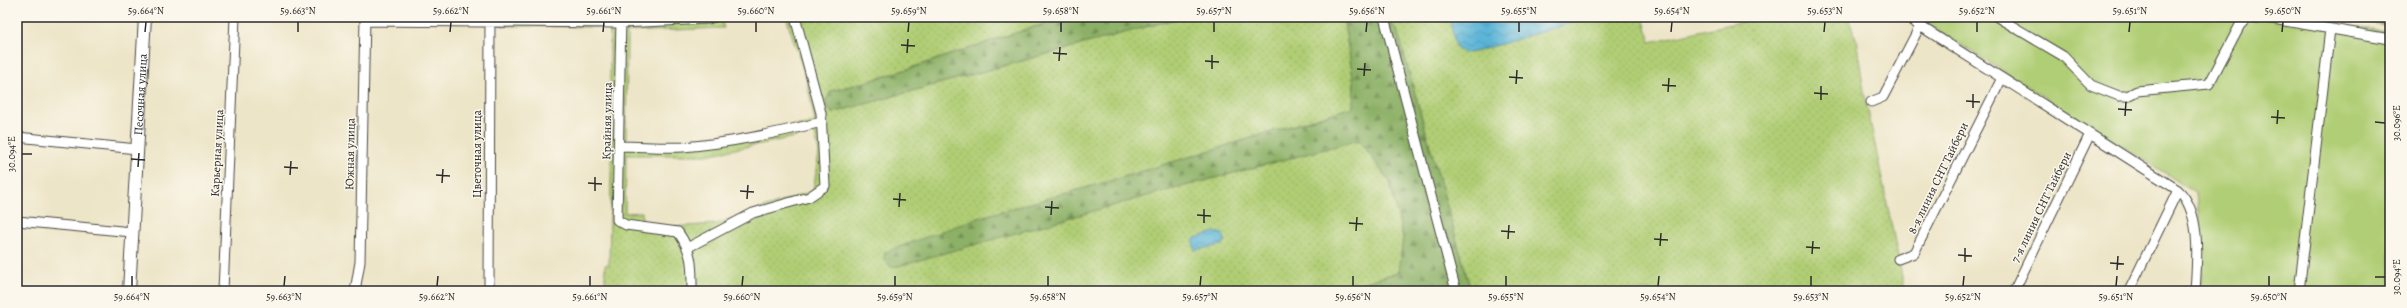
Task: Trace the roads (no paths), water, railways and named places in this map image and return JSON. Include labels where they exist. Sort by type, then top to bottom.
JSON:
[{"type":"street","name":"Песочная улица","points":[[129,291],[145,17]]},
{"type":"street","name":"Карьерная улица","points":[[223,291],[235,17]]},
{"type":"street","points":[[365,19],[621,20],[708,19],[714,17]]},
{"type":"street","points":[[687,248],[753,213],[809,197],[825,186],[822,122],[795,17]]},
{"type":"street","points":[[1384,17],[1456,291]]},
{"type":"street","points":[[1906,17],[2178,190],[2186,198],[2195,228],[2198,259],[2195,291]]},
{"type":"street","points":[[1997,17],[2063,56],[2091,85],[2119,96],[2127,96],[2137,90],[2209,84],[2240,25],[2248,18],[2273,19],[2390,39]]},
{"type":"street","name":"Южная улица","points":[[355,291],[360,262],[365,19]]},
{"type":"street","name":"Цветочная улица","points":[[490,20],[490,291]]},
{"type":"street","name":"Крайняя улица","points":[[621,20],[617,220],[626,225],[678,232],[692,259],[692,291]]},
{"type":"street","points":[[1871,102],[1883,97],[1920,26]]},
{"type":"street","points":[[2299,291],[2330,29]]},
{"type":"street","name":"8-я линия СНТ Тайбери","points":[[1898,259],[1914,253],[2002,78]]},
{"type":"street","points":[[619,146],[681,147],[720,143],[764,136],[822,122]]},
{"type":"street","name":"7-я линия СНТ Тайбери","points":[[2014,291],[2090,134]]},
{"type":"street","points":[[17,137],[137,149]]},
{"type":"street","points":[[2129,291],[2178,190]]},
{"type":"street","points":[[17,221],[132,232]]},
{"type":"water","points":[[1449,17],[1583,17],[1581,20],[1474,52],[1464,53],[1456,48]]},
{"type":"water","points":[[1215,232],[1223,234],[1225,242],[1222,245],[1195,250],[1193,242],[1195,238]]}]
